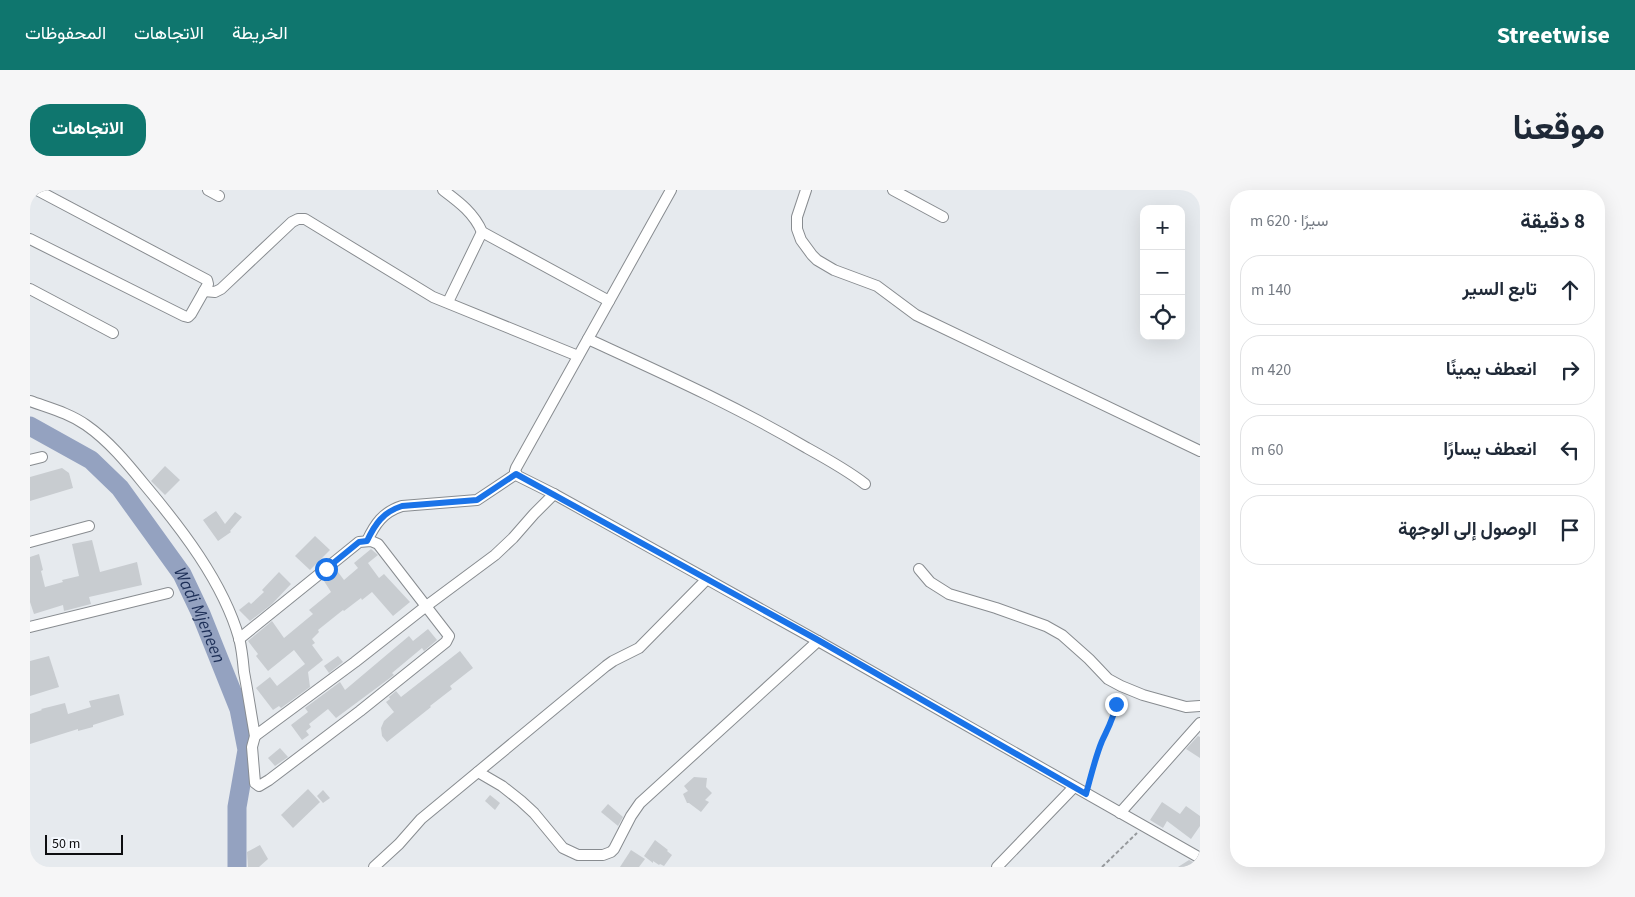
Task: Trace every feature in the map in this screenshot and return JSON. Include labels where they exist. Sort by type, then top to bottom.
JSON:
[{"type":"street","points":[[30,238],[184,316],[188,317],[191,314],[208,284],[207,280],[38,190]]},
{"type":"street","points":[[208,190],[219,196]]},
{"type":"street","points":[[443,190],[466,209],[482,232],[609,300]]},
{"type":"street","points":[[516,474],[516,468],[671,190]]},
{"type":"street","points":[[806,190],[797,216],[797,229],[804,245],[817,260],[834,270],[877,286],[916,315],[1200,452]]},
{"type":"street","points":[[892,190],[943,217]]},
{"type":"street","points":[[204,291],[216,292],[221,289],[298,218],[310,221],[433,297],[578,356]]},
{"type":"street","points":[[448,302],[482,232]]},
{"type":"street","points":[[30,290],[113,333]]},
{"type":"street","points":[[588,339],[716,398],[767,424],[866,484]]},
{"type":"street","points":[[30,401],[66,414],[86,425],[106,441],[167,511],[216,584],[239,639],[255,736],[252,747],[255,783],[259,786],[353,717],[446,642],[449,636],[378,544],[371,540],[359,542],[239,639]]},
{"type":"street","points":[[30,460],[42,457]]},
{"type":"street","points":[[516,474],[818,640],[1200,858]]},
{"type":"street","points":[[367,541],[378,520],[394,509],[402,506],[477,500],[516,474]]},
{"type":"street","points":[[255,736],[495,555],[554,494]]},
{"type":"street","points":[[30,542],[89,526]]},
{"type":"street","points":[[919,569],[930,582],[949,594],[1033,620],[1062,635],[1089,658],[1108,679],[1143,695],[1186,707],[1200,706]]},
{"type":"street","points":[[374,867],[399,844],[421,819],[606,666],[638,648],[708,580]]},
{"type":"street","points":[[30,628],[168,593]]},
{"type":"street","points":[[478,772],[502,786],[528,806],[563,848],[569,852],[582,856],[608,855],[614,849],[640,803],[818,640]]},
{"type":"street","points":[[1120,813],[1200,723]]},
{"type":"street","points":[[998,867],[1074,787]]},
{"type":"path","points":[[1086,794],[1102,742],[1114,716],[1116,697],[1108,679]]},
{"type":"path","points":[[1102,867],[1144,826]]},
{"type":"building","points":[[165,466],[180,480],[165,495],[151,481]]},
{"type":"building","points":[[62,468],[69,473],[73,488],[30,501],[30,477]]},
{"type":"building","points":[[216,511],[225,524],[235,512],[242,517],[231,532],[218,541],[203,520]]},
{"type":"building","points":[[315,536],[330,550],[310,570],[295,556]]},
{"type":"building","points":[[92,540],[100,572],[137,562],[142,585],[89,597],[91,604],[64,611],[63,605],[34,614],[30,602],[30,557],[39,554],[45,587],[79,576],[72,544]]},
{"type":"building","points":[[371,549],[378,555],[368,563],[379,578],[384,574],[410,602],[393,616],[372,592],[362,600],[361,598],[343,610],[318,630],[319,632],[312,639],[315,643],[312,645],[323,660],[308,672],[310,687],[281,708],[279,706],[273,710],[256,688],[270,677],[277,686],[305,664],[294,650],[268,671],[256,656],[258,654],[248,641],[272,621],[284,638],[313,614],[309,610],[331,592],[324,581],[338,572],[344,580],[358,568],[354,563]]},
{"type":"building","points":[[279,572],[291,584],[272,604],[250,621],[239,610],[249,602],[251,604],[264,592],[262,590]]},
{"type":"building","points":[[428,629],[437,640],[424,651],[422,648],[392,673],[394,675],[336,718],[328,709],[309,724],[311,727],[306,731],[309,735],[302,740],[291,725],[308,712],[305,708],[340,682],[345,690],[409,636],[413,641]]},
{"type":"building","points":[[460,651],[473,668],[450,686],[452,689],[387,742],[382,736],[381,728],[384,721],[394,712],[386,702],[390,699],[389,697],[396,691],[401,697]]},
{"type":"building","points":[[49,656],[59,687],[30,696],[30,661]]},
{"type":"building","points":[[338,656],[343,662],[329,673],[324,666]]},
{"type":"building","points":[[119,694],[124,715],[93,725],[93,727],[78,731],[78,729],[30,744],[30,714],[65,703],[68,714],[91,707],[89,701]]},
{"type":"building","points":[[1198,736],[1200,737],[1200,758],[1186,749]]},
{"type":"building","points":[[280,748],[288,757],[275,766],[268,758]]},
{"type":"building","points":[[694,777],[707,778],[706,787],[712,793],[705,800],[709,802],[701,812],[687,803],[683,794],[688,791],[684,786]]},
{"type":"building","points":[[308,789],[320,802],[293,828],[281,815]]},
{"type":"building","points":[[323,790],[330,798],[323,803],[317,796]]},
{"type":"building","points":[[490,795],[500,803],[495,810],[485,801]]},
{"type":"building","points":[[1162,802],[1180,814],[1186,806],[1200,816],[1200,826],[1191,839],[1167,821],[1163,828],[1150,820]]},
{"type":"building","points":[[608,804],[623,817],[618,826],[601,812]]},
{"type":"building","points":[[655,840],[672,855],[664,866],[653,861],[653,863],[644,856]]},
{"type":"building","points":[[260,845],[268,859],[259,867],[248,867],[247,852]]},
{"type":"building","points":[[631,850],[645,859],[639,867],[620,867]]},
{"type":"building","points":[[1189,860],[1200,865],[1200,867],[1178,867]]},
{"type":"waterway","name":"Wadi Mjeneen","points":[[30,426],[91,460],[120,488],[182,574],[201,614],[239,709],[247,750],[237,807],[237,867]]},
{"type":"route","points":[[326,569],[359,542],[367,541],[378,520],[394,509],[402,506],[471,502],[516,474],[818,640],[1086,794],[1102,742],[1114,716],[1116,704]]}]
